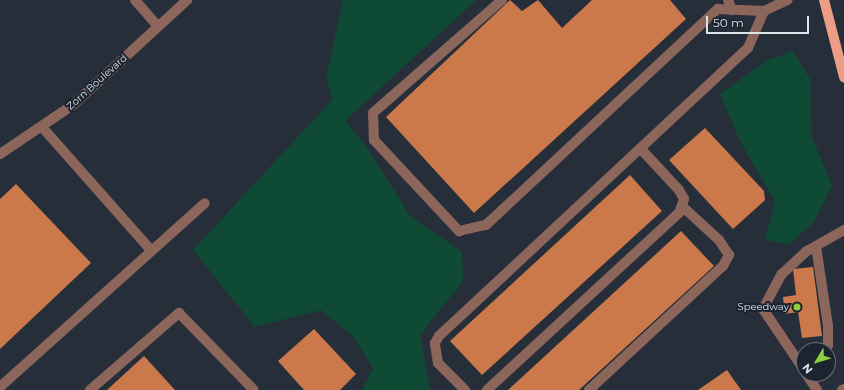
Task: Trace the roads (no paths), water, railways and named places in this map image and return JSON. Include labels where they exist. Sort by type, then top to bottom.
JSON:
[{"type":"main road","points":[[824,0],[844,77]]},
{"type":"street","points":[[135,0],[158,26]]},
{"type":"street","name":"Zorn Boulevard","points":[[0,154],[74,104],[187,0]]},
{"type":"street","points":[[502,0],[373,113],[374,140],[459,231],[486,225],[718,9],[764,11],[788,0]]},
{"type":"street","points":[[728,0],[732,10]]},
{"type":"street","points":[[465,390],[438,363],[434,348],[439,336],[748,48],[764,11]]},
{"type":"street","points":[[42,127],[152,250]]},
{"type":"street","points":[[487,390],[683,207],[684,199],[679,190],[640,148]]},
{"type":"street","points":[[0,387],[205,203]]},
{"type":"street","points":[[589,390],[723,266],[729,255],[719,240],[683,207]]},
{"type":"street","points":[[796,357],[763,309],[782,274],[816,246],[844,230]]},
{"type":"street","points":[[816,246],[828,326],[828,342]]},
{"type":"street","points":[[90,390],[179,313],[254,390]]},
{"type":"place","name":"Speedway","points":[[797,307]]}]
